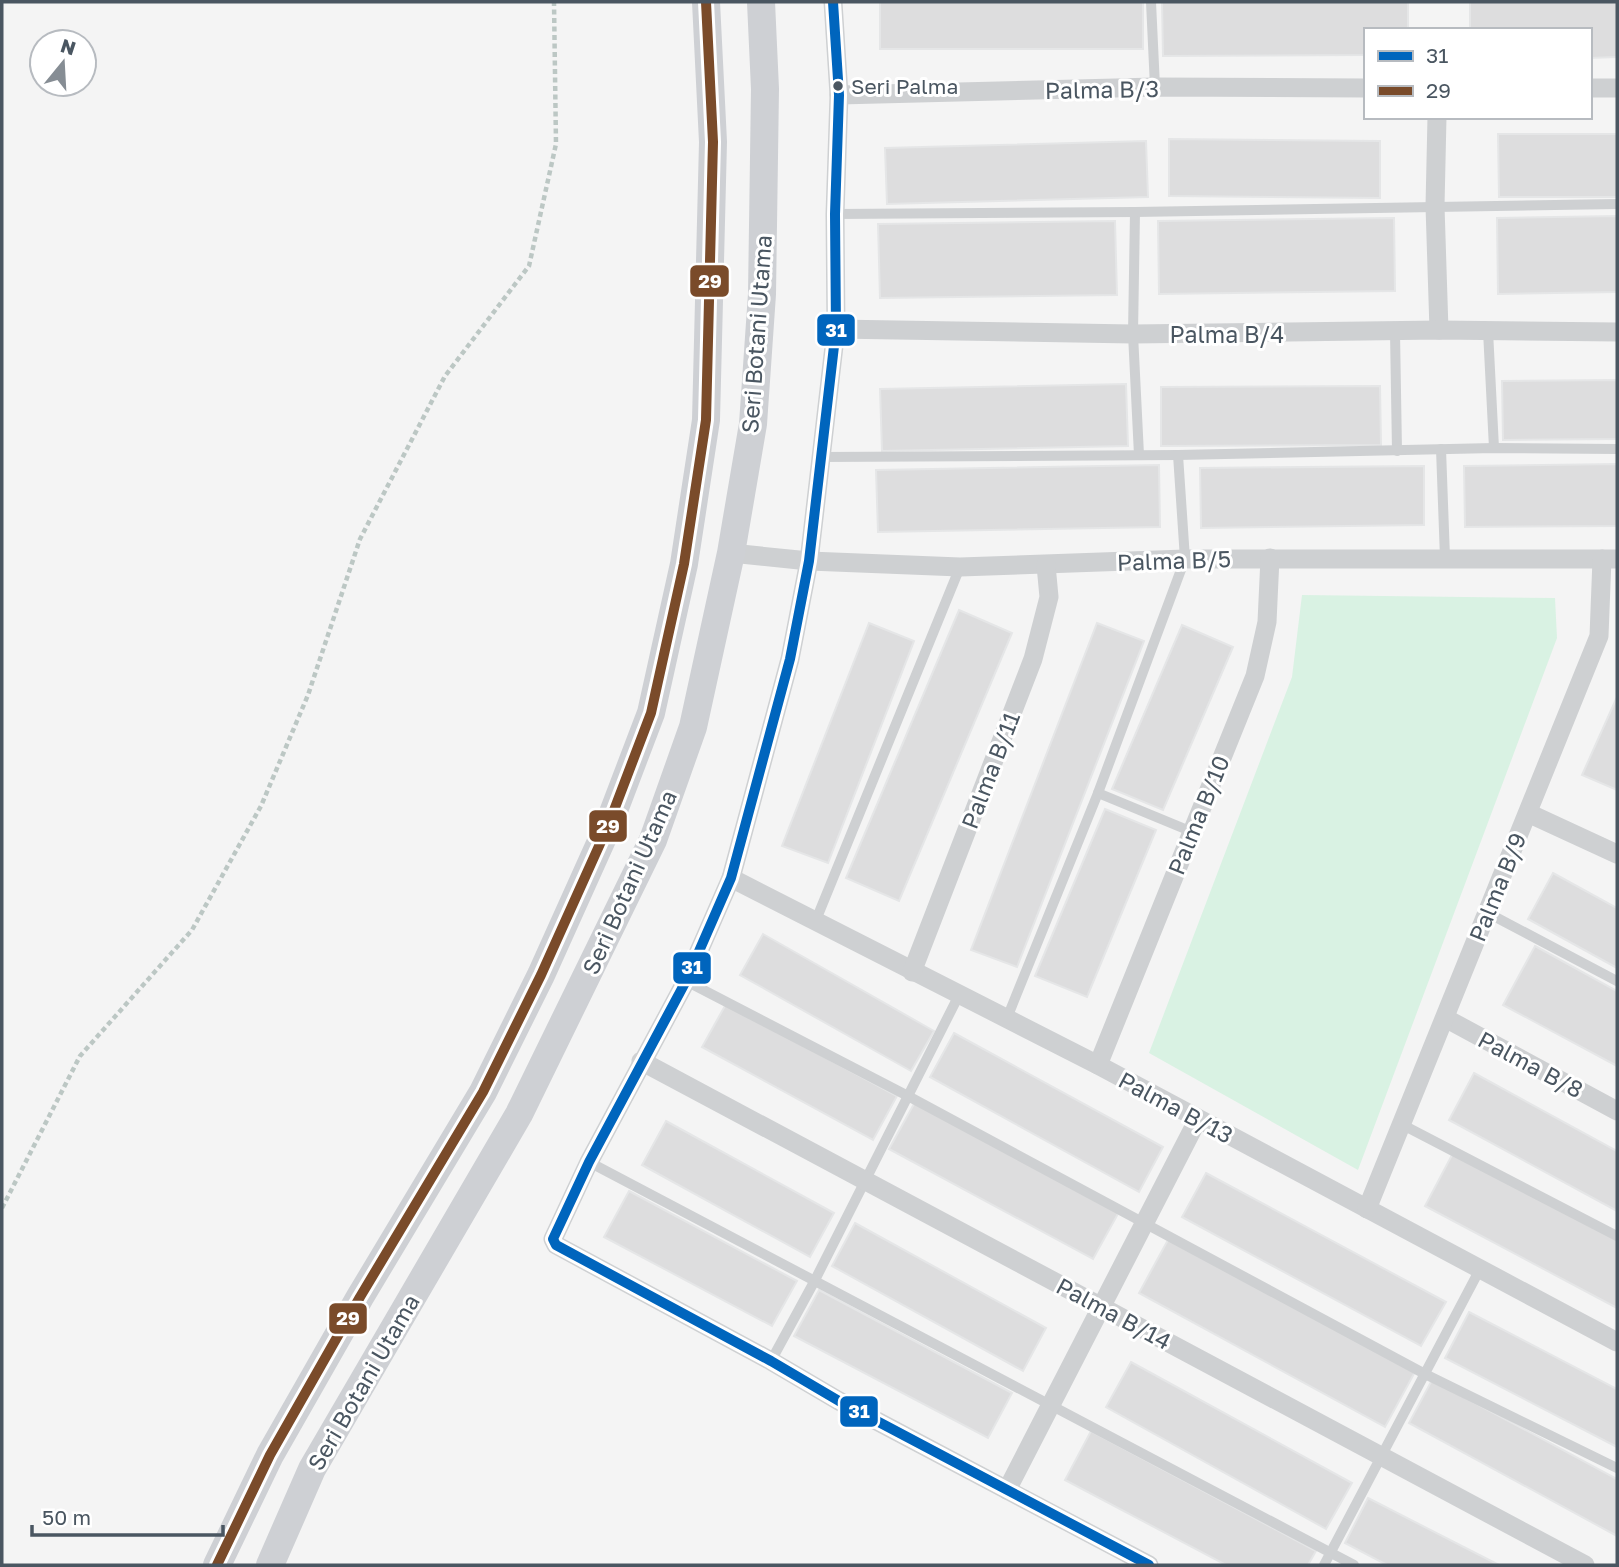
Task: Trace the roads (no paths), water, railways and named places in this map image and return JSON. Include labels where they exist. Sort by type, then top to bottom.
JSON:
[{"type":"main road","name":"Seri Botani Utama","points":[[217,1565],[270,1455],[360,1297],[483,1092],[541,975],[597,851],[651,713],[684,564],[706,421],[713,142],[706,2]]},
{"type":"main road","name":"Seri Botani Utama","points":[[270,1565],[312,1469],[519,1114],[653,840],[693,727],[731,553],[753,424],[762,294],[765,89],[761,2]]},
{"type":"main road","points":[[236,1565],[253,1490]]},
{"type":"main road","points":[[284,1565],[286,1528]]},
{"type":"street","points":[[834,2],[839,95],[835,214],[836,329],[809,561],[790,659],[732,878],[686,981],[641,1061],[553,1239],[556,1245],[771,1361],[839,1401],[1149,1565]]},
{"type":"street","name":"Palma B/3","points":[[839,95],[1155,87],[1364,88]]},
{"type":"street","points":[[1591,88],[1617,88]]},
{"type":"street","points":[[1437,119],[1435,206],[1439,330]]},
{"type":"street","name":"Palma B/4","points":[[836,329],[1133,334],[1439,330],[1617,332]]},
{"type":"street","name":"Palma B/5","points":[[731,553],[809,561],[960,566],[1185,558],[1609,559]]},
{"type":"street","name":"Palma B/10","points":[[1098,1065],[1255,676],[1267,622],[1270,558]]},
{"type":"street","name":"Palma B/9","points":[[1367,1209],[1599,636],[1609,559]]},
{"type":"street","name":"Palma B/11","points":[[912,972],[1033,659],[1049,597],[1046,565]]},
{"type":"street","points":[[1528,813],[1617,854]]},
{"type":"street","name":"Palma B/13","points":[[732,878],[1098,1065],[1617,1342]]},
{"type":"street","name":"Palma B/8","points":[[1445,1018],[1617,1111]]},
{"type":"street","name":"Palma B/14","points":[[641,1061],[1585,1565]]},
{"type":"street","points":[[1007,1490],[1198,1119]]},
{"type":"lane","points":[[1151,2],[1155,87]]},
{"type":"lane","points":[[835,214],[1617,204]]},
{"type":"lane","points":[[1135,212],[1133,334],[1139,455]]},
{"type":"lane","points":[[1488,331],[1494,448]]},
{"type":"lane","points":[[1395,332],[1397,451]]},
{"type":"lane","points":[[820,457],[1178,455],[1494,448],[1617,449]]},
{"type":"lane","points":[[1441,449],[1445,558]]},
{"type":"lane","points":[[1007,1018],[1098,793],[1185,558],[1178,455]]},
{"type":"lane","points":[[816,920],[960,566]]},
{"type":"lane","points":[[1098,793],[1191,831]]},
{"type":"lane","points":[[1486,912],[1617,981]]},
{"type":"lane","points":[[686,981],[908,1096],[1425,1374],[1617,1468]]},
{"type":"lane","points":[[771,1361],[814,1282],[959,995]]},
{"type":"lane","points":[[1401,1124],[1617,1236]]},
{"type":"lane","points":[[589,1162],[1354,1565]]},
{"type":"lane","points":[[1324,1565],[1480,1269]]},
{"type":"place","name":"Seri Palma","points":[[838,86]]}]
